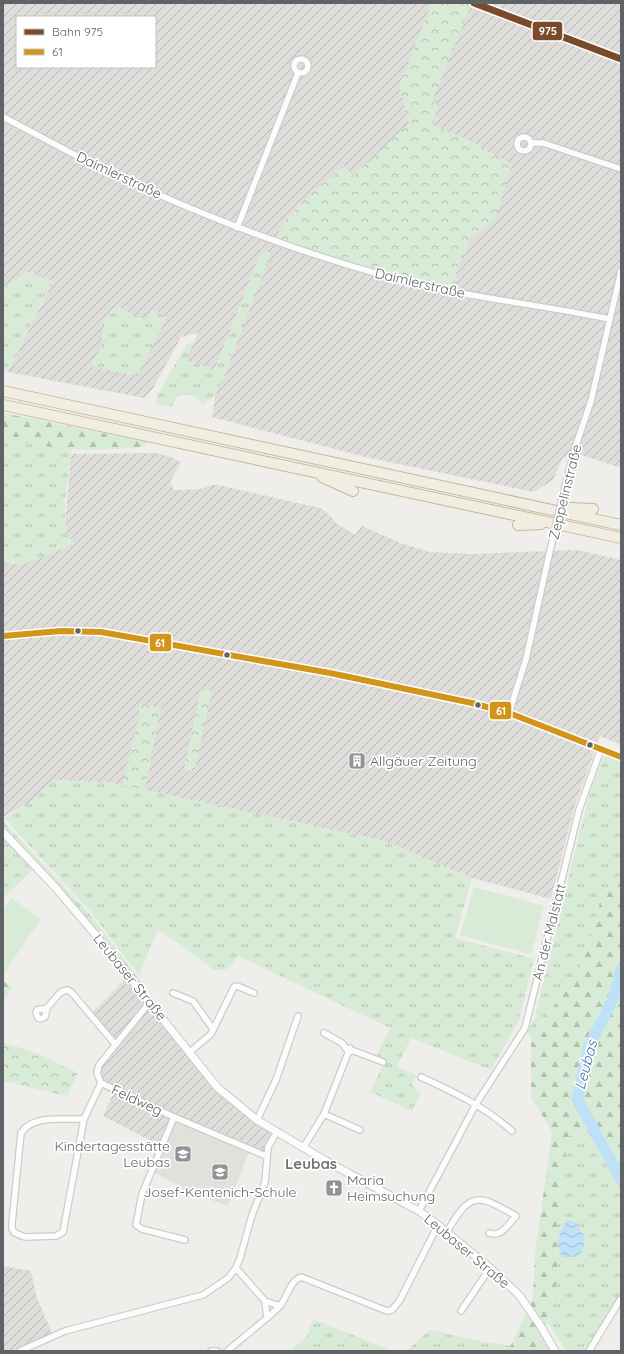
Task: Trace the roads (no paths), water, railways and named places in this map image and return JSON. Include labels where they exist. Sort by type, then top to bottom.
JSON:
[{"type":"highway","points":[[3,390],[621,525]]},
{"type":"highway","points":[[3,405],[553,522],[621,538]]},
{"type":"highway","points":[[304,469],[353,491]]},
{"type":"highway","points":[[522,503],[578,509],[593,509]]},
{"type":"highway","points":[[518,526],[553,522]]},
{"type":"main road","points":[[3,636],[60,631],[106,633],[330,673],[472,703],[509,713],[621,757]]},
{"type":"main road","name":"Leubaser Straße","points":[[3,832],[55,887],[150,1002],[217,1087],[257,1120],[303,1148],[419,1211],[447,1232],[490,1268],[519,1295],[556,1351]]},
{"type":"street","points":[[237,228],[298,73]]},
{"type":"street","name":"Daimlerstraße","points":[[3,117],[115,175],[237,228],[310,254],[394,279],[465,294],[609,319]]},
{"type":"street","points":[[532,143],[543,143],[621,168]]},
{"type":"street","name":"Zeppelinstraße","points":[[509,713],[526,659],[566,483],[575,448],[591,401],[621,271]]},
{"type":"street","name":"An der Malstatt","points":[[419,1211],[476,1104],[521,1035],[529,1017],[574,830],[603,750]]},
{"type":"street","points":[[190,1052],[210,1034],[234,987],[237,986],[254,994]]},
{"type":"street","points":[[47,1008],[59,994],[68,990],[115,1044]]},
{"type":"street","points":[[173,994],[193,1001],[213,1029]]},
{"type":"street","name":"Feldweg","points":[[150,1002],[99,1065],[97,1072],[101,1083],[174,1117],[266,1156]]},
{"type":"street","points":[[257,1120],[276,1080],[298,1016]]},
{"type":"street","points":[[324,1033],[342,1042],[349,1050],[354,1050],[383,1062]]},
{"type":"street","points":[[303,1148],[324,1114],[349,1050]]},
{"type":"street","points":[[422,1077],[476,1104],[495,1116],[512,1130]]},
{"type":"street","points":[[84,1119],[38,1120],[25,1126],[21,1133],[12,1223],[12,1229],[20,1236],[25,1238],[56,1236],[63,1232],[84,1119],[101,1083]]},
{"type":"street","points":[[324,1114],[360,1130]]},
{"type":"street","points":[[174,1117],[142,1194],[136,1225],[142,1229],[185,1240]]},
{"type":"street","points":[[20,1351],[65,1331],[203,1295],[217,1287],[236,1268],[240,1258],[252,1215],[266,1182],[268,1166],[266,1156],[268,1147],[277,1132]]},
{"type":"street","points":[[447,1232],[464,1206],[470,1201],[477,1199],[494,1203],[516,1216],[499,1235],[489,1233]]},
{"type":"street","points":[[226,1351],[280,1306],[292,1285],[301,1277],[382,1310],[392,1310],[400,1300],[438,1225]]},
{"type":"street","points":[[236,1268],[265,1301],[280,1306]]},
{"type":"street","points":[[461,1311],[490,1268]]},
{"type":"street","points":[[589,1351],[620,1300]]},
{"type":"street","points":[[265,1301],[267,1318]]},
{"type":"street","points":[[211,1351],[217,1351]]},
{"type":"water","points":[[568,1220],[576,1223],[584,1236],[582,1252],[574,1257],[570,1255],[563,1257],[559,1249],[559,1238],[565,1223]]},
{"type":"waterway","name":"Leubas","points":[[621,970],[613,999],[589,1046],[577,1099],[621,1179]]},
{"type":"rail line","name":"975","points":[[474,3],[621,59]]},
{"type":"place","name":"Allgäuer Zeitung","points":[[357,761]]},
{"type":"place","name":"Kindertagesstätte Leubas","points":[[183,1154]]},
{"type":"place","name":"Josef-Kentenich-Schule","points":[[220,1172]]},
{"type":"place","name":"Maria Heimsuchung","points":[[334,1188]]},
{"type":"district","name":"Leubas","points":[[311,1164]]}]
